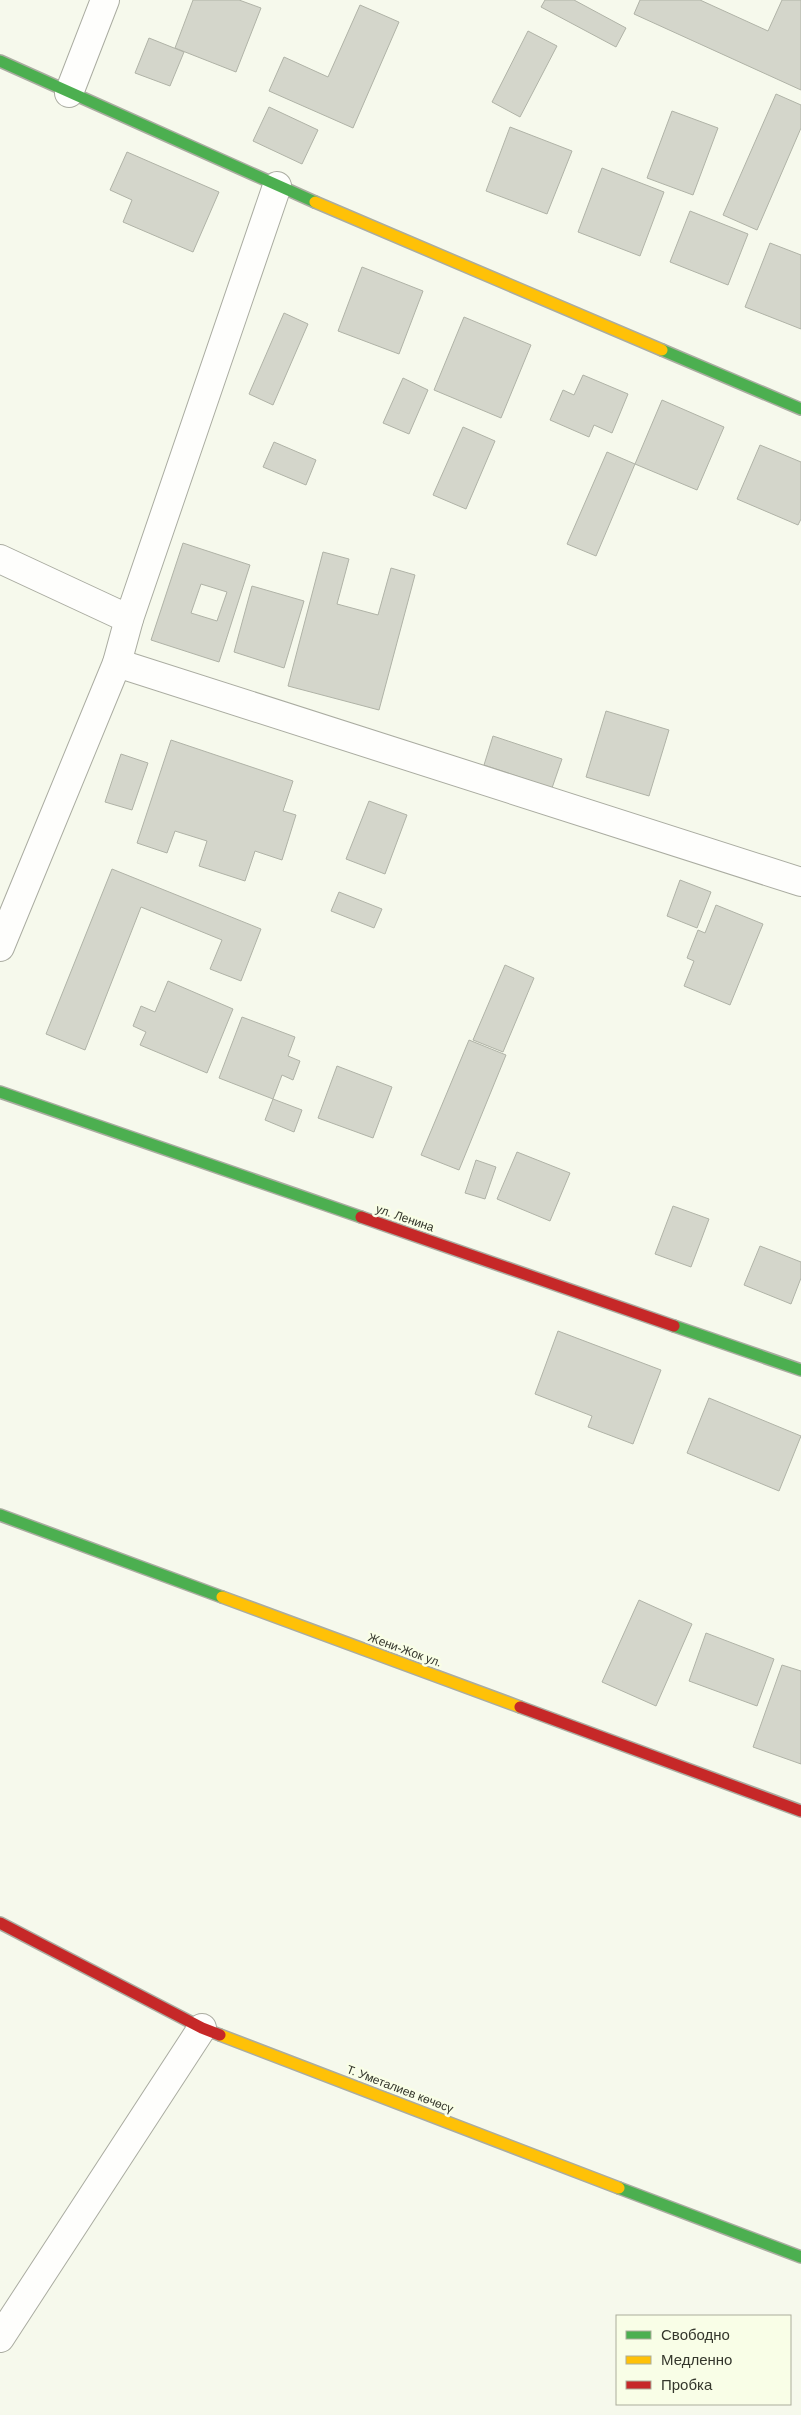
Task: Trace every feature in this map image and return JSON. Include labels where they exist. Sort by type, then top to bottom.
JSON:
[{"type":"street","points":[[70,92],[105,0]]},
{"type":"street","points":[[0,61],[277,186],[801,409]]},
{"type":"street","points":[[0,948],[117,664],[129,619],[277,186]]},
{"type":"street","points":[[0,559],[129,619]]},
{"type":"street","points":[[117,664],[801,882]]},
{"type":"street","name":"ул. Ленина","points":[[0,1092],[801,1370]]},
{"type":"street","name":"Жени-Жок ул.","points":[[0,1515],[801,1811]]},
{"type":"street","name":"Т. Уметалиев көчөсү","points":[[0,1923],[202,2028],[801,2257]]},
{"type":"street","points":[[0,2338],[202,2028]]},
{"type":"building","points":[[193,0],[239,0],[261,8],[236,72],[175,48]]},
{"type":"building","points":[[545,0],[574,0],[626,28],[616,47],[541,7]]},
{"type":"building","points":[[640,0],[700,0],[768,31],[782,0],[801,0],[801,90],[634,14]]},
{"type":"building","points":[[360,5],[399,22],[353,128],[269,91],[284,57],[328,77]]},
{"type":"building","points":[[528,31],[557,46],[520,117],[492,102]]},
{"type":"building","points":[[149,38],[184,52],[170,86],[135,73]]},
{"type":"building","points":[[776,94],[801,105],[801,128],[757,230],[723,215]]},
{"type":"building","points":[[269,107],[318,130],[302,164],[253,141]]},
{"type":"building","points":[[672,111],[718,128],[693,195],[647,178]]},
{"type":"building","points":[[510,127],[572,151],[547,214],[486,191]]},
{"type":"building","points":[[127,152],[219,192],[193,252],[123,222],[132,200],[110,190]]},
{"type":"building","points":[[602,168],[664,192],[640,256],[578,232]]},
{"type":"building","points":[[690,211],[748,234],[728,285],[670,262]]},
{"type":"building","points":[[770,243],[801,255],[801,329],[745,307]]},
{"type":"building","points":[[362,267],[423,291],[399,354],[338,331]]},
{"type":"building","points":[[284,313],[308,324],[273,405],[249,394]]},
{"type":"building","points":[[464,317],[531,345],[501,418],[434,390]]},
{"type":"building","points":[[583,375],[628,394],[612,433],[594,425],[589,437],[550,420],[563,390],[574,395]]},
{"type":"building","points":[[403,378],[428,390],[409,434],[383,423]]},
{"type":"building","points":[[662,400],[724,427],[697,490],[635,464]]},
{"type":"building","points":[[463,427],[495,441],[466,509],[433,495]]},
{"type":"building","points":[[274,442],[316,460],[306,485],[263,467]]},
{"type":"building","points":[[760,445],[801,462],[801,519],[798,525],[737,499]]},
{"type":"building","points":[[607,452],[635,464],[596,556],[567,544]]},
{"type":"building","points":[[183,543],[250,565],[219,662],[151,640]],"holes":[[[201,584],[227,592],[217,621],[191,613]]]},
{"type":"building","points":[[323,552],[349,559],[337,604],[378,615],[391,568],[415,575],[379,710],[288,686]]},
{"type":"building","points":[[252,586],[304,601],[284,668],[234,652]]},
{"type":"building","points":[[606,711],[669,730],[649,796],[586,777]]},
{"type":"building","points":[[493,736],[562,759],[552,788],[484,765]]},
{"type":"building","points":[[171,740],[293,781],[283,811],[296,815],[282,860],[255,851],[245,881],[199,866],[207,841],[175,831],[167,853],[137,843]]},
{"type":"building","points":[[121,754],[148,763],[132,810],[105,802]]},
{"type":"building","points":[[369,801],[407,815],[385,874],[346,859]]},
{"type":"building","points":[[112,869],[261,929],[241,981],[210,969],[222,940],[141,907],[85,1050],[46,1034]]},
{"type":"building","points":[[680,880],[711,892],[697,928],[667,916]]},
{"type":"building","points":[[339,892],[382,909],[374,928],[331,911]]},
{"type":"building","points":[[716,905],[763,924],[730,1005],[684,986],[694,961],[687,958],[698,930],[705,933]]},
{"type":"building","points":[[505,965],[534,978],[503,1052],[473,1040]]},
{"type":"building","points":[[168,981],[233,1009],[207,1073],[140,1045],[146,1032],[133,1026],[141,1006],[155,1012]]},
{"type":"building","points":[[242,1017],[295,1037],[288,1056],[300,1061],[293,1080],[282,1075],[273,1099],[219,1078]]},
{"type":"building","points":[[469,1040],[506,1055],[459,1170],[421,1155]]},
{"type":"building","points":[[337,1066],[392,1087],[373,1138],[318,1118]]},
{"type":"building","points":[[273,1099],[302,1110],[294,1132],[265,1120]]},
{"type":"building","points":[[517,1152],[570,1173],[550,1221],[497,1199]]},
{"type":"building","points":[[476,1160],[496,1167],[485,1199],[465,1193]]},
{"type":"building","points":[[673,1206],[709,1219],[691,1267],[655,1254]]},
{"type":"building","points":[[760,1246],[801,1262],[801,1278],[791,1304],[744,1285]]},
{"type":"building","points":[[558,1331],[661,1370],[633,1444],[588,1427],[592,1416],[535,1394]]},
{"type":"building","points":[[709,1398],[801,1436],[779,1491],[687,1453]]},
{"type":"building","points":[[639,1600],[692,1624],[656,1706],[602,1682]]},
{"type":"building","points":[[706,1633],[774,1659],[757,1706],[689,1681]]},
{"type":"building","points":[[782,1665],[801,1671],[801,1764],[753,1747]]},
{"type":"traffic: fast","points":[[0,61],[315,202]]},
{"type":"traffic: fast","points":[[662,350],[801,409]]},
{"type":"traffic: fast","points":[[0,1092],[361,1217]]},
{"type":"traffic: fast","points":[[674,1326],[801,1370]]},
{"type":"traffic: fast","points":[[0,1515],[222,1597]]},
{"type":"traffic: fast","points":[[619,2188],[801,2257]]},
{"type":"traffic: slow","points":[[315,202],[662,350]]},
{"type":"traffic: slow","points":[[222,1597],[520,1707]]},
{"type":"traffic: slow","points":[[220,2035],[619,2188]]},
{"type":"traffic: jam","points":[[361,1217],[674,1326]]},
{"type":"traffic: jam","points":[[520,1707],[801,1811]]},
{"type":"traffic: jam","points":[[0,1923],[202,2028],[220,2035]]}]
